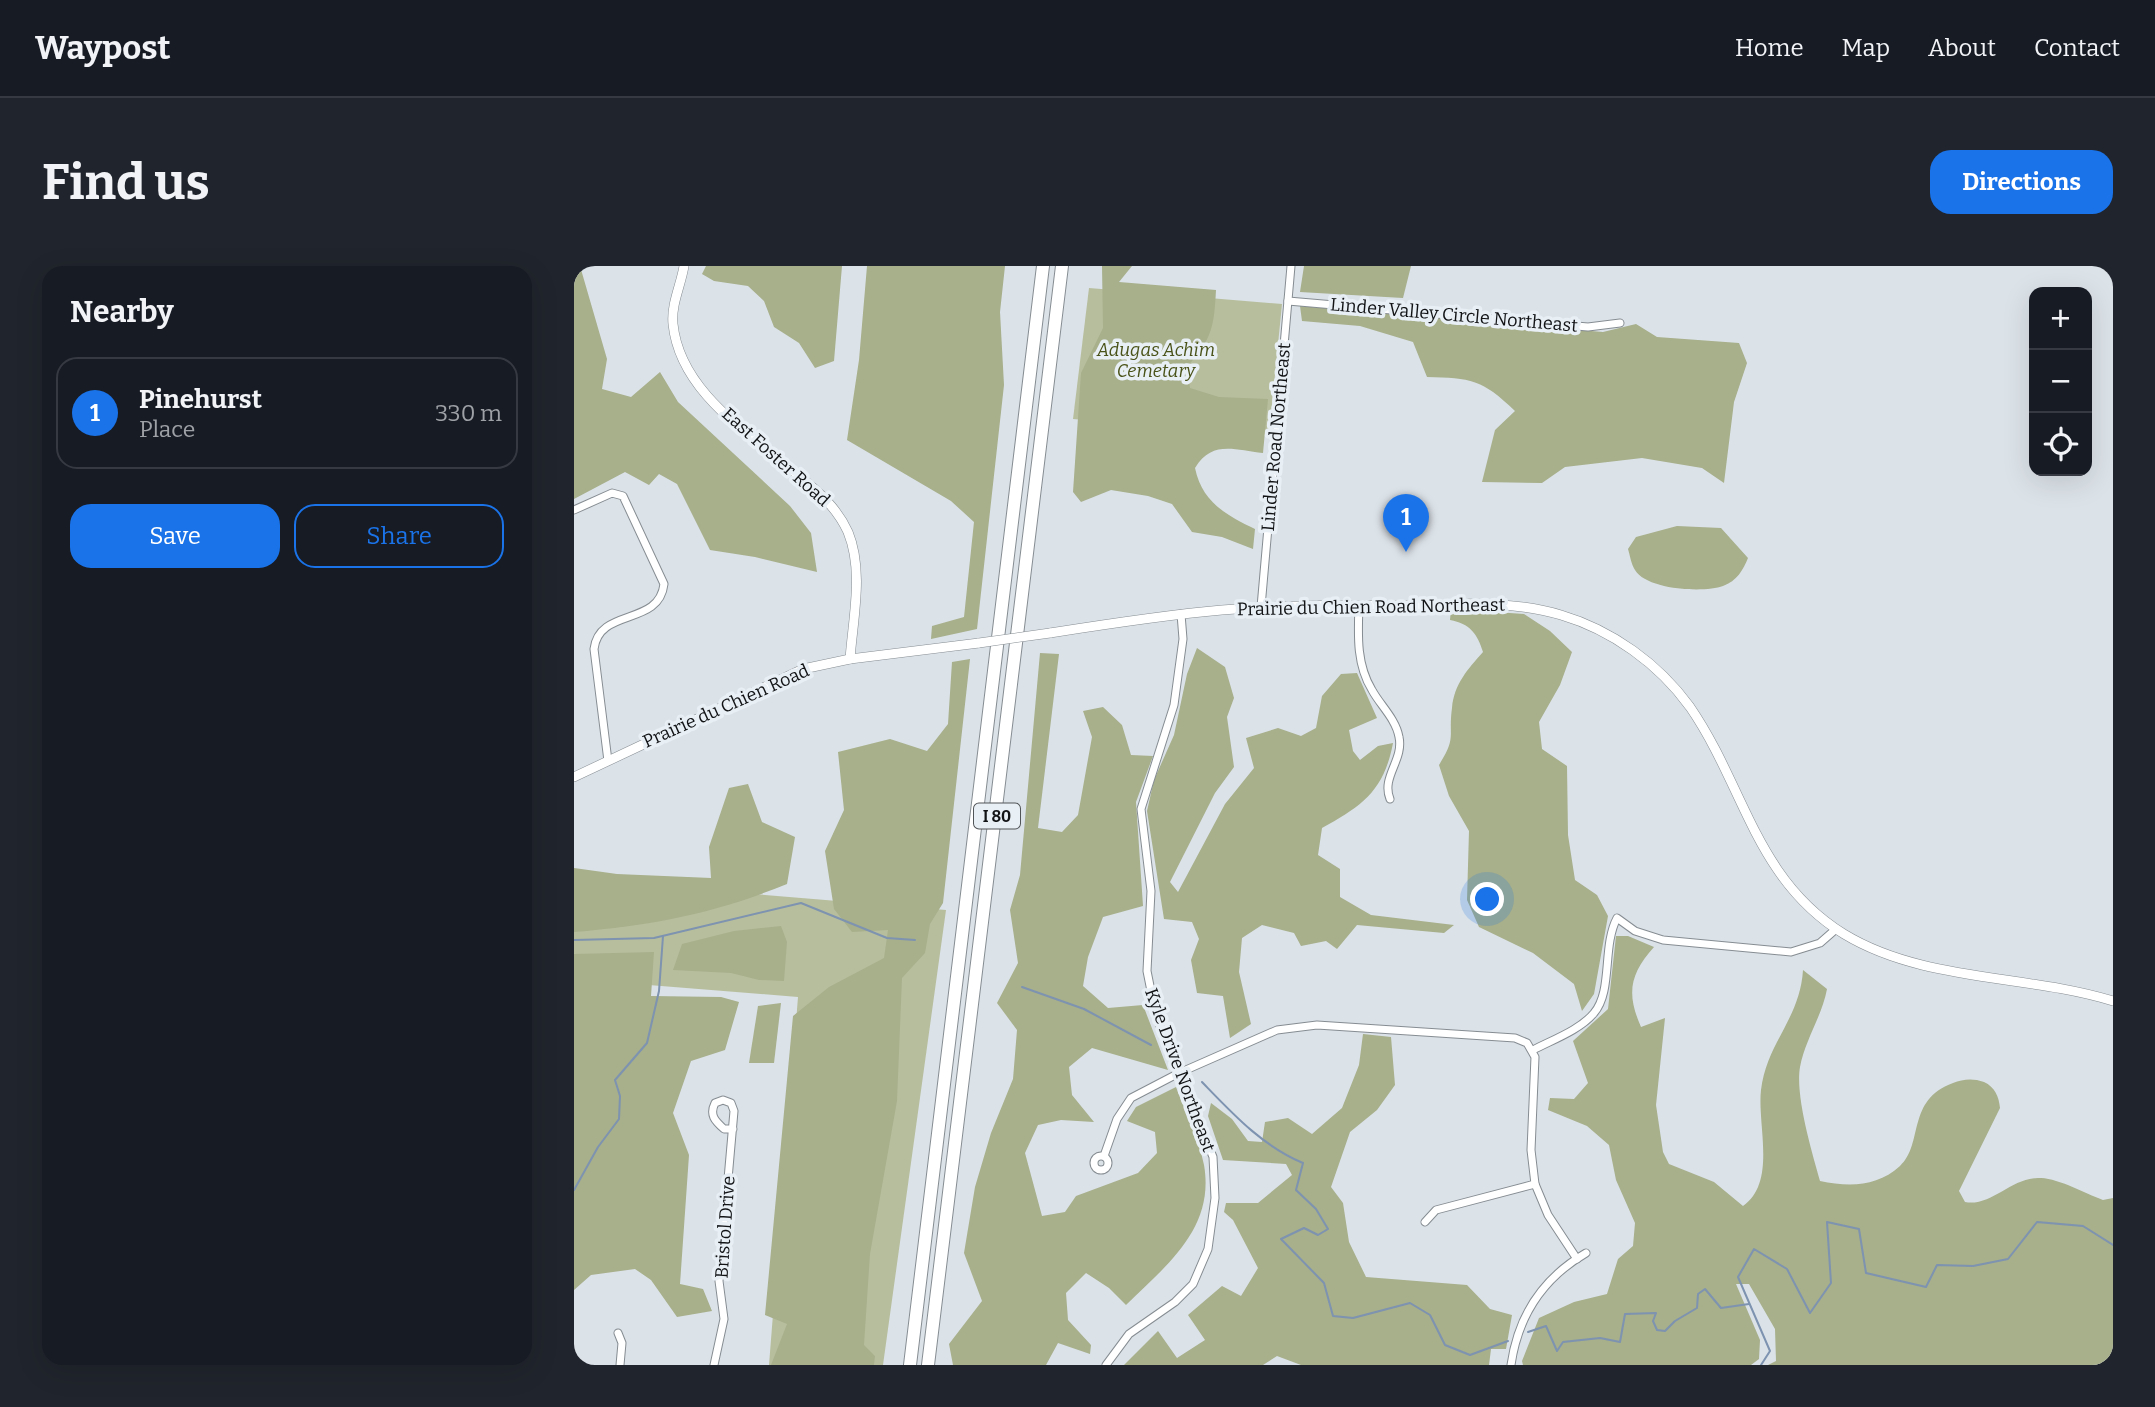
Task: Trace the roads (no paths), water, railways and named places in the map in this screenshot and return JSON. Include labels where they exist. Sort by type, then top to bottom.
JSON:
[{"type":"highway","name":"I 80","points":[[910,1365],[1043,266]]},
{"type":"highway","name":"I 80","points":[[928,1365],[1062,266]]},
{"type":"street","name":"East Foster Road","points":[[684,266],[673,321],[681,358],[690,374],[720,408],[828,500],[847,530],[852,546],[856,583],[850,659]]},
{"type":"street","name":"Linder Road Northeast","points":[[1261,607],[1291,266]]},
{"type":"street","name":"Linder Valley Circle Northeast","points":[[1288,301],[1588,327],[1620,323]]},
{"type":"street","points":[[574,510],[612,493],[627,500],[663,584],[661,597],[651,609],[609,624],[596,639],[594,649],[608,761]]},
{"type":"street","points":[[1359,605],[1358,646],[1363,671],[1373,692],[1395,724],[1400,740],[1399,757],[1387,786],[1390,799]]},
{"type":"street","name":"Prairie du Chien Road Northeast","points":[[1050,633],[1181,614],[1261,607],[1513,605],[1578,621],[1624,645],[1660,673],[1686,701],[1711,742],[1770,863],[1794,893],[1836,929],[1887,955],[1925,967],[2047,984],[2113,1001]]},
{"type":"street","name":"Kyle Drive Northeast","points":[[1106,1365],[1129,1334],[1185,1293],[1199,1273],[1208,1249],[1216,1181],[1213,1157],[1179,1073],[1148,984],[1151,891],[1141,809],[1174,705],[1183,639],[1181,614]]},
{"type":"street","name":"Prairie du Chien Road","points":[[574,777],[782,677],[850,659],[1050,633]]},
{"type":"street","points":[[1533,1050],[1587,1020],[1599,1006],[1610,933],[1617,918],[1642,934],[1663,940],[1791,952],[1819,943],[1836,929]]},
{"type":"street","points":[[1104,1156],[1116,1119],[1131,1098],[1264,1035],[1304,1026],[1515,1038],[1533,1050],[1536,1063],[1531,1150],[1535,1184],[1548,1215],[1577,1259]]},
{"type":"street","name":"Bristol Drive","points":[[714,1365],[724,1319],[719,1281],[733,1129]]},
{"type":"street","points":[[1425,1222],[1436,1210],[1535,1184]]},
{"type":"street","points":[[1511,1365],[1516,1337],[1535,1298],[1553,1277],[1586,1253]]},
{"type":"street","points":[[618,1333],[622,1343],[620,1365]]},
{"type":"waterway","points":[[574,940],[654,938],[801,903],[887,938],[915,940]]},
{"type":"waterway","points":[[574,1190],[598,1147],[619,1119],[620,1096],[615,1080],[647,1043],[659,991],[663,936]]},
{"type":"waterway","points":[[1022,987],[1084,1009],[1151,1045]]},
{"type":"waterway","points":[[1202,1082],[1261,1138],[1303,1163],[1296,1190],[1316,1209],[1328,1229],[1318,1235],[1304,1228],[1281,1239],[1324,1283],[1333,1316],[1353,1318],[1410,1303],[1430,1315],[1445,1345],[1470,1355],[1508,1341]]},
{"type":"waterway","points":[[1761,1365],[1770,1351],[1738,1277],[1754,1249],[1787,1269],[1810,1313],[1831,1283],[1827,1222],[1859,1229],[1866,1273],[1926,1287],[1937,1265],[1973,1266],[2008,1259],[2037,1222],[2083,1226],[2113,1245]]},
{"type":"waterway","points":[[1528,1332],[1546,1326],[1557,1351],[1563,1342],[1600,1338],[1620,1342],[1625,1314],[1656,1313],[1653,1321],[1657,1330],[1665,1331],[1675,1321],[1697,1308],[1698,1294],[1705,1289],[1721,1308],[1749,1304]]},
{"type":"place","name":"Pinehurst","points":[[1406,552]]},
{"type":"park label","name":"Adugas Achim Cemetary","points":[[1156,360]]}]
